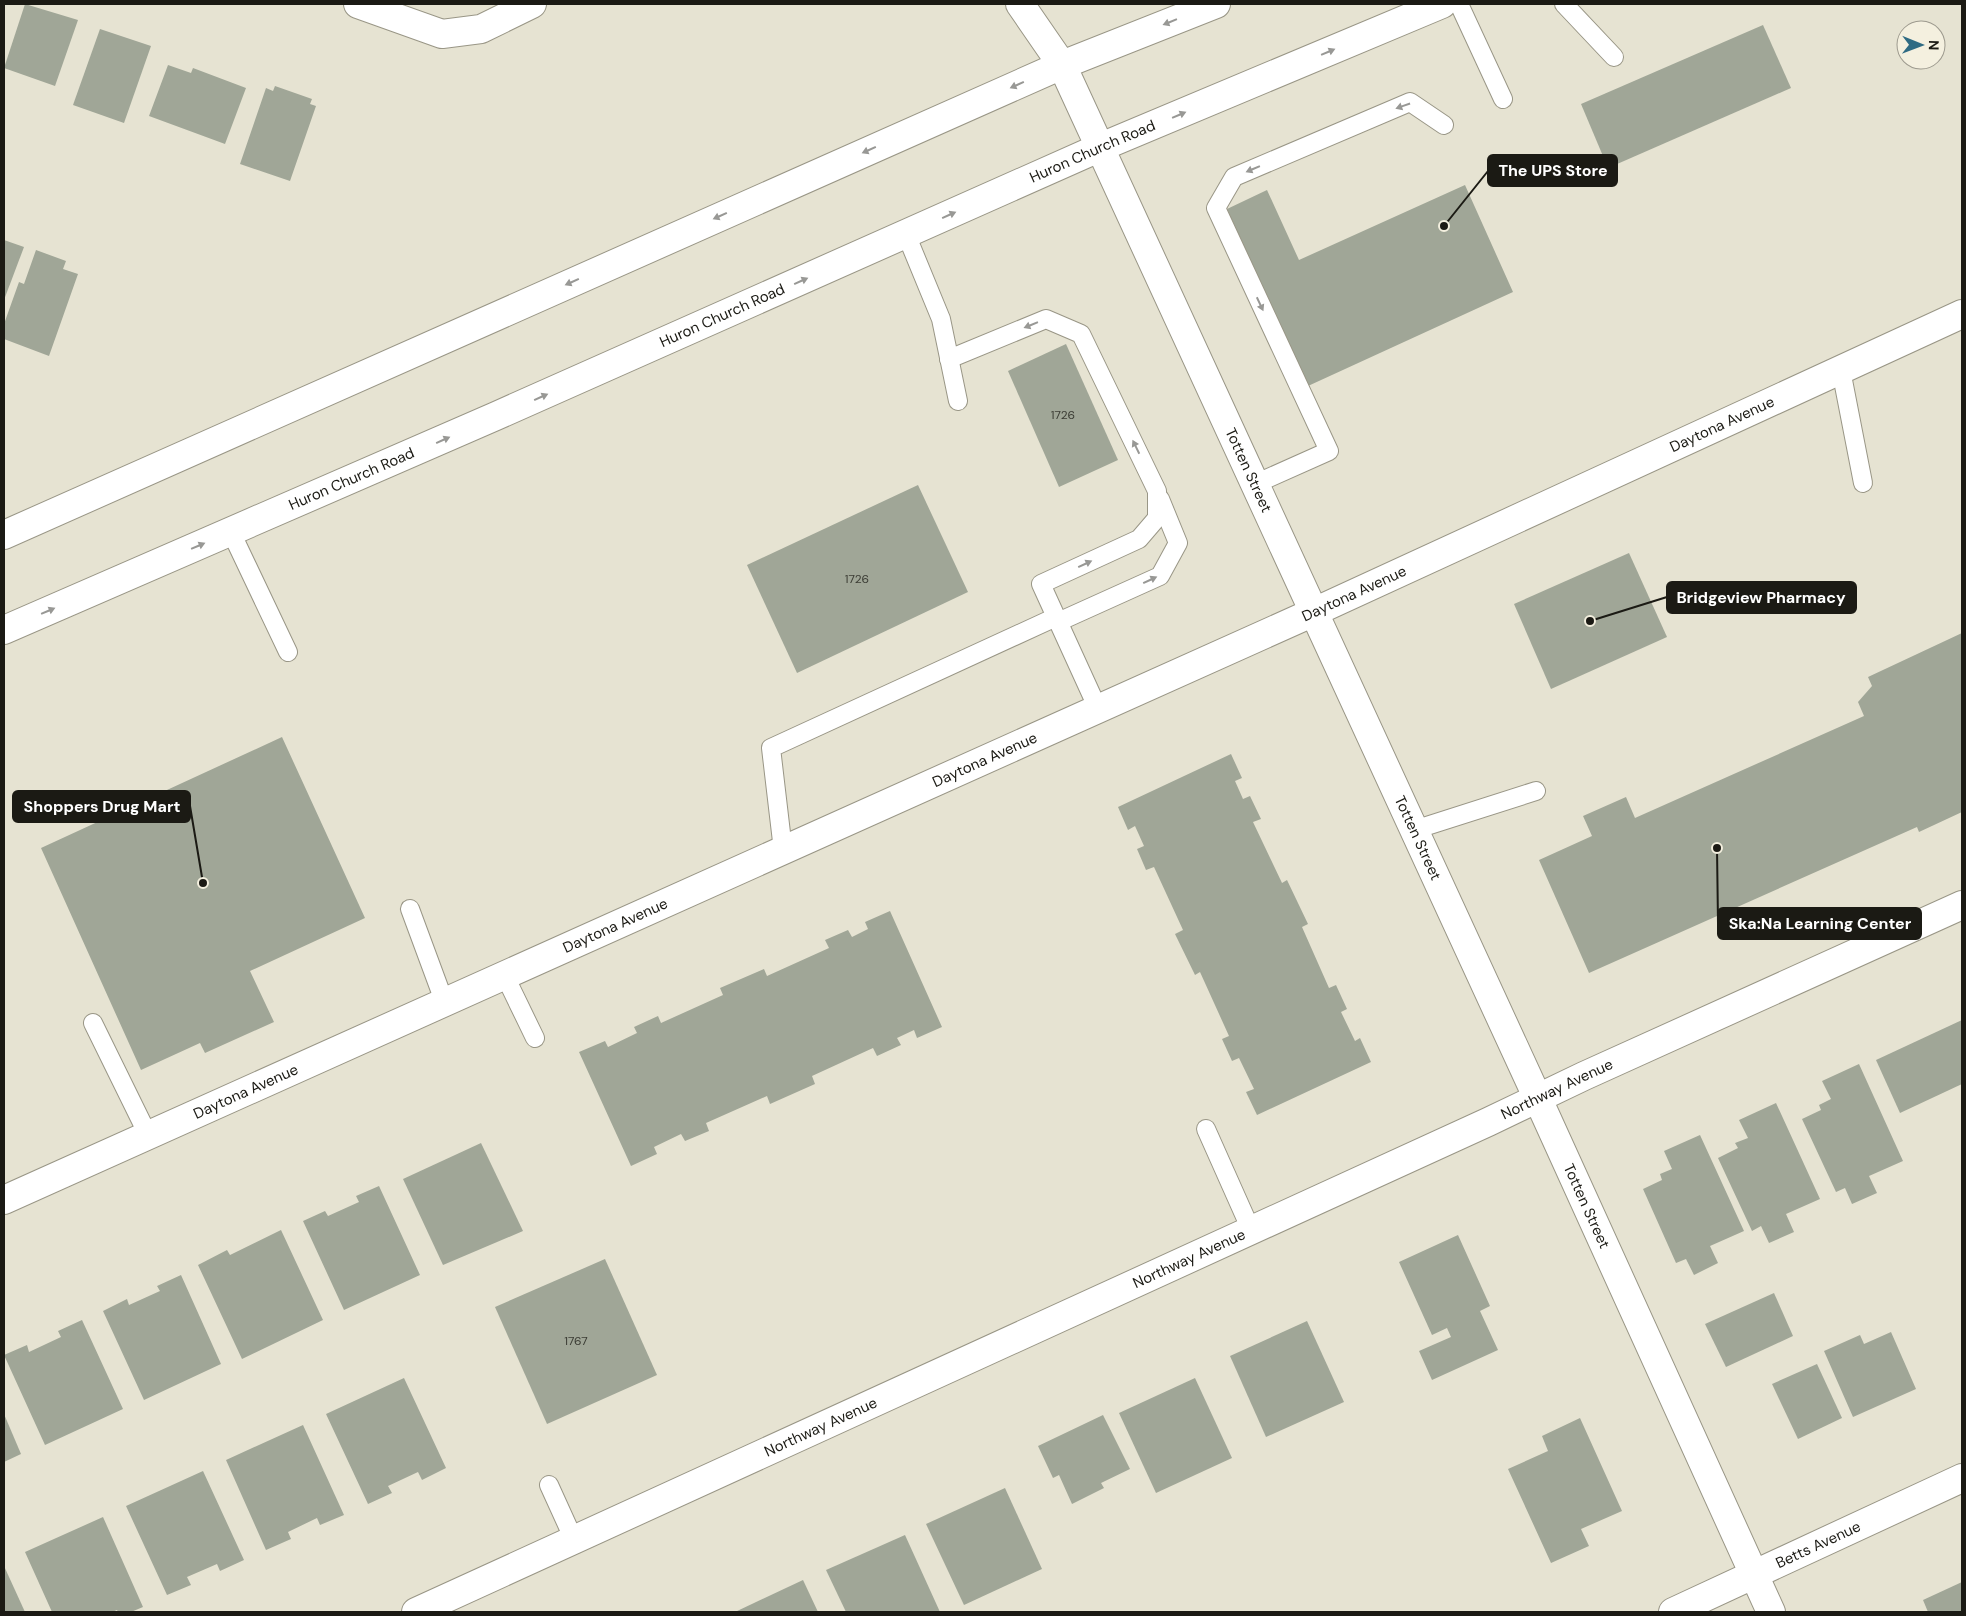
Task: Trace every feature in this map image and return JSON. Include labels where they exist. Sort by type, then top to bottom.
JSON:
[{"type":"main road","points":[[358,4],[442,34],[481,29],[532,4]]},
{"type":"main road","name":"Totten Street","points":[[1020,4],[1062,65],[1101,147],[1771,1612]]},
{"type":"main road","points":[[4,535],[1062,65],[1216,4]]},
{"type":"main road","name":"Huron Church Road","points":[[4,630],[231,532],[1101,147],[1442,4]]},
{"type":"main road","name":"Daytona Avenue","points":[[4,1200],[1314,612],[1962,314]]},
{"type":"main road","name":"Northway Avenue","points":[[416,1612],[1538,1099],[1584,1076],[1962,905]]},
{"type":"main road","name":"Betts Avenue","points":[[1673,1612],[1962,1478]]},
{"type":"lane","points":[[1459,4],[1503,99]]},
{"type":"lane","points":[[1564,4],[1614,57]]},
{"type":"lane","points":[[1255,484],[1329,451],[1216,208],[1234,177],[1410,102],[1444,126]]},
{"type":"lane","points":[[906,234],[942,319],[958,401]]},
{"type":"lane","points":[[783,850],[771,748],[1160,576],[1178,543],[1157,491],[1081,334],[1046,319],[950,359]]},
{"type":"lane","points":[[1841,370],[1863,483]]},
{"type":"lane","points":[[1098,709],[1041,584],[1139,539],[1156,518],[1157,491]]},
{"type":"lane","points":[[231,532],[288,652]]},
{"type":"lane","points":[[1414,830],[1536,791]]},
{"type":"lane","points":[[410,909],[444,1001]]},
{"type":"lane","points":[[504,974],[536,1038]]},
{"type":"lane","points":[[93,1023],[148,1135]]},
{"type":"lane","points":[[1206,1129],[1251,1230]]},
{"type":"lane","points":[[549,1485],[574,1540]]},
{"type":"building","points":[[25,4],[78,20],[55,86],[4,68]]},
{"type":"building","points":[[1763,25],[1791,88],[1608,168],[1581,104]]},
{"type":"building","points":[[100,29],[151,46],[124,123],[73,105]]},
{"type":"building","points":[[168,65],[191,73],[193,68],[246,88],[225,144],[149,116]]},
{"type":"building","points":[[275,86],[312,99],[310,104],[316,106],[290,181],[240,164],[266,88],[273,91]]},
{"type":"building","points":[[1465,185],[1513,292],[1308,386],[1227,209],[1267,190],[1299,260]]},
{"type":"building","points":[[4,240],[24,247],[4,300]]},
{"type":"building","points":[[36,250],[66,261],[63,269],[78,274],[49,356],[4,339],[4,324],[19,282],[24,284]]},
{"type":"building","points":[[1066,344],[1118,460],[1059,487],[1008,371]]},
{"type":"building","points":[[918,485],[968,592],[797,673],[747,565]]},
{"type":"building","points":[[1629,553],[1667,637],[1551,689],[1514,604]]},
{"type":"building","points":[[1962,633],[1962,812],[1919,832],[1917,827],[1589,973],[1539,860],[1592,836],[1583,816],[1626,797],[1635,818],[1864,716],[1858,702],[1872,686],[1868,677]]},
{"type":"building","points":[[282,737],[365,918],[250,971],[274,1022],[205,1053],[200,1043],[141,1070],[41,848]]},
{"type":"building","points":[[1231,754],[1242,778],[1235,781],[1243,799],[1250,796],[1261,819],[1253,822],[1282,883],[1287,880],[1308,924],[1302,927],[1329,988],[1336,985],[1347,1009],[1341,1012],[1355,1041],[1360,1038],[1371,1062],[1257,1115],[1246,1092],[1254,1089],[1239,1058],[1232,1061],[1222,1039],[1229,1036],[1200,972],[1195,975],[1175,934],[1183,930],[1154,867],[1146,870],[1137,849],[1144,846],[1135,826],[1128,830],[1118,807]]},
{"type":"building","points":[[890,911],[942,1027],[917,1038],[914,1030],[897,1038],[901,1045],[877,1056],[873,1048],[812,1076],[815,1084],[770,1104],[767,1096],[706,1123],[709,1131],[685,1141],[681,1134],[654,1147],[657,1154],[631,1166],[579,1052],[605,1041],[608,1047],[637,1033],[634,1027],[658,1016],[661,1023],[723,995],[720,988],[764,969],[767,976],[829,948],[825,940],[848,930],[852,937],[868,929],[865,922]]},
{"type":"building","points":[[1962,1020],[1962,1084],[1900,1113],[1876,1060]]},
{"type":"building","points":[[1859,1064],[1903,1161],[1869,1176],[1877,1193],[1852,1204],[1845,1188],[1836,1192],[1802,1119],[1821,1110],[1819,1105],[1831,1099],[1822,1081]]},
{"type":"building","points":[[1776,1103],[1820,1199],[1786,1214],[1794,1232],[1769,1243],[1761,1226],[1752,1231],[1718,1158],[1738,1148],[1735,1143],[1748,1138],[1739,1120]]},
{"type":"building","points":[[1700,1135],[1744,1231],[1710,1246],[1718,1263],[1694,1275],[1686,1259],[1676,1263],[1643,1189],[1662,1180],[1660,1174],[1672,1169],[1664,1151]]},
{"type":"building","points":[[481,1143],[523,1231],[443,1265],[403,1179]]},
{"type":"building","points":[[379,1186],[420,1275],[344,1310],[303,1221],[325,1211],[328,1216],[359,1202],[356,1196]]},
{"type":"building","points":[[281,1230],[323,1320],[242,1359],[198,1265],[227,1250],[230,1255]]},
{"type":"building","points":[[1458,1235],[1490,1306],[1480,1311],[1498,1350],[1432,1380],[1419,1351],[1451,1337],[1447,1328],[1432,1335],[1399,1262]]},
{"type":"building","points":[[605,1259],[657,1375],[547,1424],[495,1307]]},
{"type":"building","points":[[181,1275],[221,1364],[144,1400],[103,1311],[127,1299],[129,1305],[160,1291],[157,1286]]},
{"type":"building","points":[[1774,1293],[1793,1336],[1726,1367],[1705,1324]]},
{"type":"building","points":[[82,1320],[123,1409],[45,1445],[4,1355],[27,1345],[29,1352],[61,1337],[58,1331]]},
{"type":"building","points":[[1307,1321],[1344,1402],[1266,1437],[1230,1356]]},
{"type":"building","points":[[1891,1332],[1916,1389],[1853,1417],[1824,1351],[1860,1335],[1864,1344]]},
{"type":"building","points":[[1817,1364],[1842,1418],[1798,1439],[1772,1384]]},
{"type":"building","points":[[404,1378],[446,1468],[422,1480],[418,1472],[388,1486],[392,1493],[368,1504],[326,1414]]},
{"type":"building","points":[[1195,1378],[1232,1458],[1156,1493],[1119,1413]]},
{"type":"building","points":[[4,1414],[21,1454],[4,1462]]},
{"type":"building","points":[[1103,1415],[1130,1469],[1101,1483],[1104,1488],[1072,1504],[1059,1475],[1053,1478],[1038,1446]]},
{"type":"building","points":[[1580,1418],[1622,1511],[1581,1529],[1589,1546],[1551,1563],[1508,1469],[1548,1451],[1542,1436]]},
{"type":"building","points":[[303,1425],[344,1515],[320,1525],[317,1518],[288,1532],[291,1539],[266,1550],[226,1460]]},
{"type":"building","points":[[203,1471],[244,1560],[220,1571],[217,1564],[187,1577],[191,1585],[167,1595],[126,1506]]},
{"type":"building","points":[[1005,1488],[1042,1569],[964,1605],[926,1524]]},
{"type":"building","points":[[103,1517],[143,1607],[131,1612],[118,1612],[117,1610],[112,1612],[52,1612],[25,1552]]},
{"type":"building","points":[[905,1535],[940,1612],[846,1612],[826,1570]]},
{"type":"building","points":[[4,1566],[25,1612],[4,1612]]},
{"type":"building","points":[[803,1580],[818,1612],[735,1612]]},
{"type":"building","points":[[1962,1582],[1962,1612],[1928,1612],[1923,1600]]},
{"type":"place","name":"The UPS Store","points":[[1444,226]]},
{"type":"place","name":"Bridgeview Pharmacy","points":[[1590,621]]},
{"type":"place","name":"Ska:Na Learning Center","points":[[1717,848]]},
{"type":"place","name":"Shoppers Drug Mart","points":[[203,883]]}]
